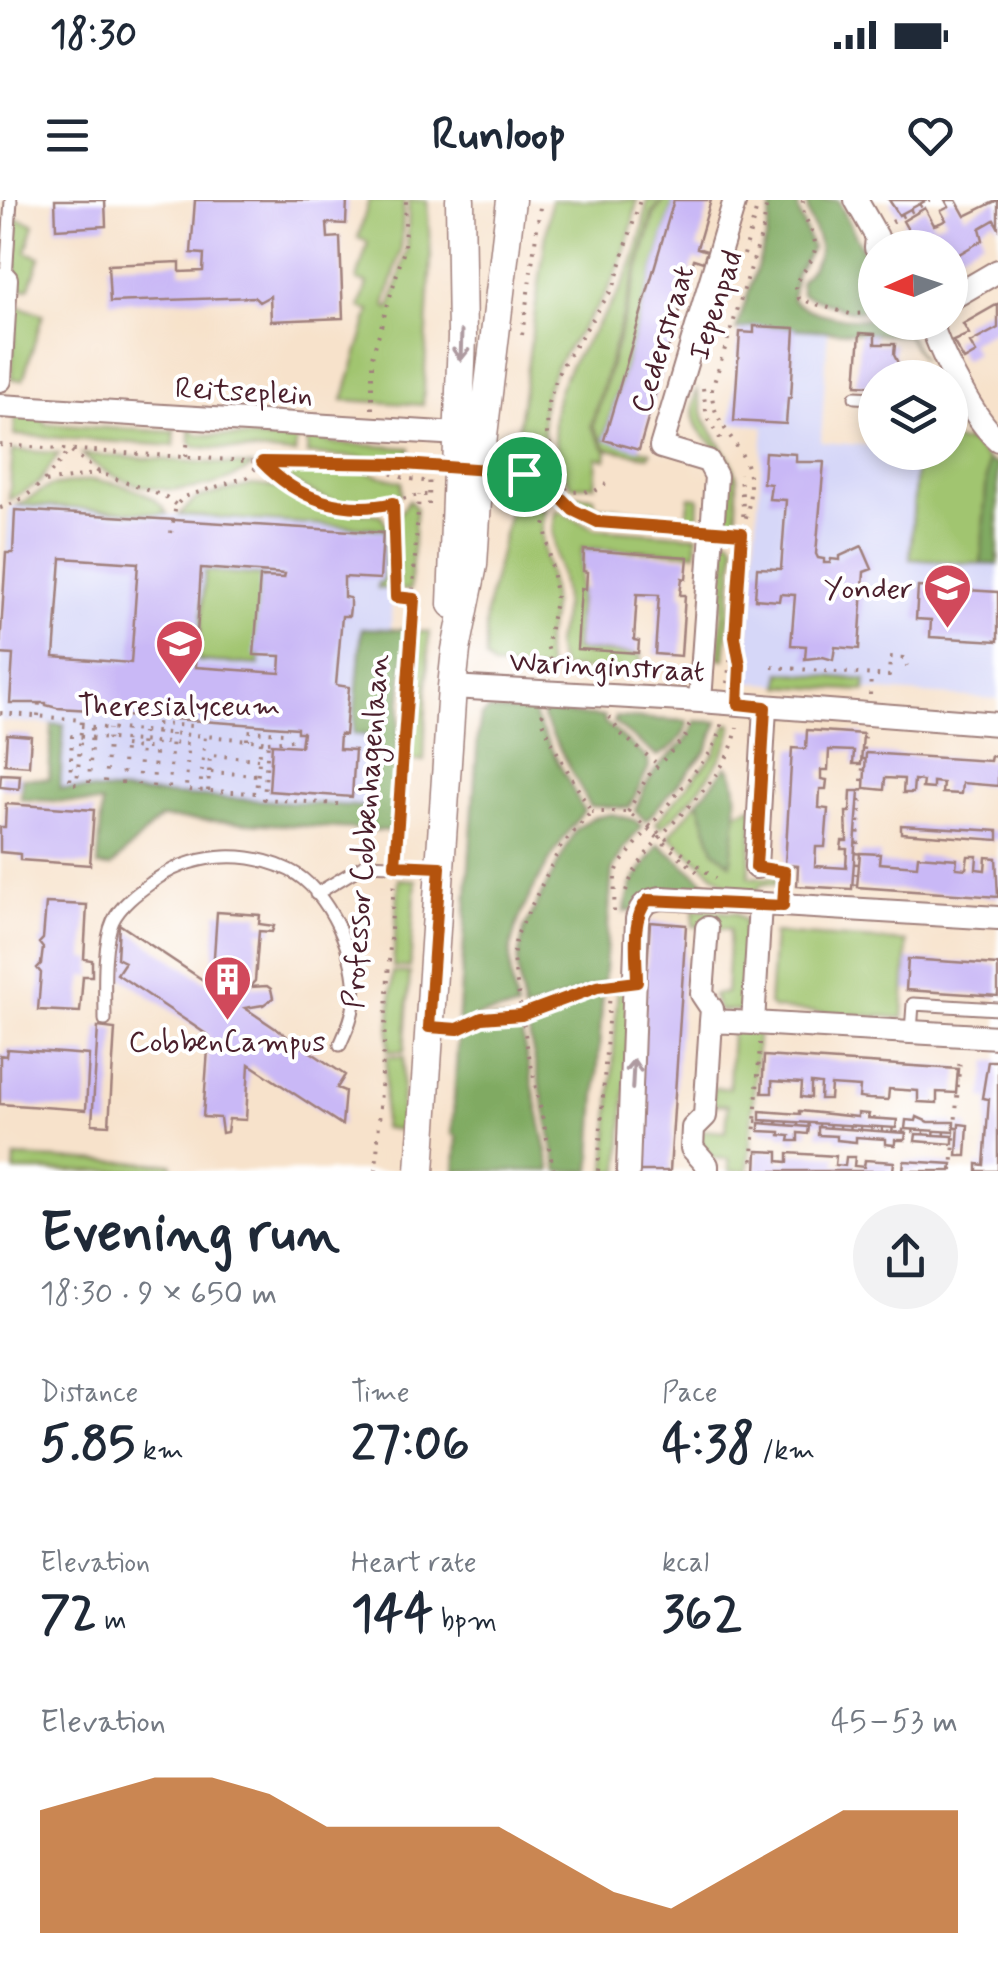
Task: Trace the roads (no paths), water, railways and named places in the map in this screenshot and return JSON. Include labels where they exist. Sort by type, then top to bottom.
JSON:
[{"type":"street","points":[[460,200],[462,337],[471,435]]},
{"type":"street","points":[[420,1171],[456,650],[452,606],[471,435],[512,200]]},
{"type":"street","points":[[856,200],[870,230]]},
{"type":"street","name":"Cederstraat","points":[[721,703],[712,528],[716,476],[700,458],[661,447],[746,201]]},
{"type":"street","points":[[968,288],[998,271]]},
{"type":"street","points":[[0,380],[3,279]]},
{"type":"street","points":[[968,402],[998,440]]},
{"type":"street","name":"Reitseplein","points":[[0,406],[471,435]]},
{"type":"street","name":"Waringinstraat","points":[[452,687],[998,724]]},
{"type":"street","points":[[756,867],[765,707]]},
{"type":"street","points":[[628,1171],[640,908],[648,900],[998,918]]},
{"type":"street","points":[[757,1023],[772,905]]},
{"type":"street","points":[[706,928],[702,994],[712,1010],[712,1020],[705,1116],[693,1128],[692,1148],[708,1165],[707,1171]]},
{"type":"street","points":[[712,1020],[998,1037]]},
{"type":"lane","points":[[3,279],[10,200]]},
{"type":"lane","points":[[105,1020],[112,924],[123,907],[164,873],[184,863],[220,857],[259,860],[292,872],[316,894],[342,932],[354,968],[354,1002],[340,1046]]},
{"type":"lane","points":[[316,894],[366,864],[440,867]]},
{"type":"lane","points":[[911,1032],[913,1004],[998,1009]]},
{"type":"place","name":"Yonder","points":[[948,630]]},
{"type":"place","name":"Theresialyceum","points":[[179,686]]},
{"type":"place","name":"CobbenCampus","points":[[227,1022]]}]
